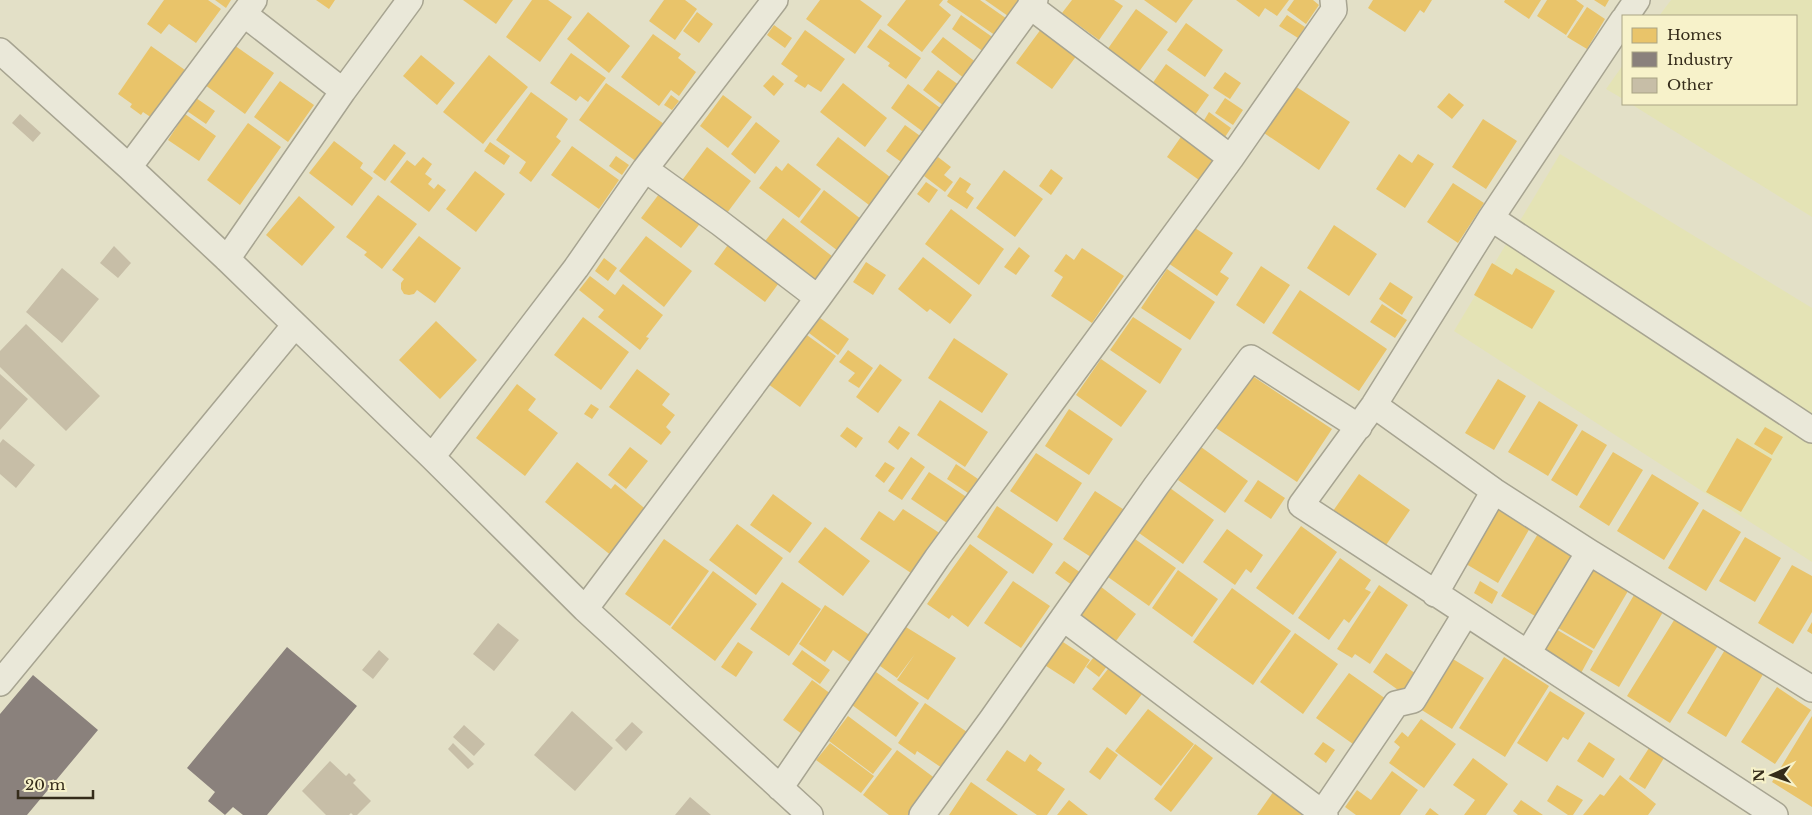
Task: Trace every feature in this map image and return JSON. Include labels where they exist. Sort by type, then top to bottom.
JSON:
[{"type":"street","points":[[227,259],[343,91],[410,0]]},
{"type":"street","points":[[432,457],[576,268],[645,170],[774,0]]},
{"type":"street","points":[[780,788],[937,558],[1231,158],[1334,10],[1333,0]]},
{"type":"street","points":[[1627,15],[1636,0]]},
{"type":"street","points":[[585,609],[818,298],[1033,3],[1231,158]]},
{"type":"street","points":[[129,167],[249,7],[343,91]]},
{"type":"street","points":[[1622,22],[1491,218],[1374,405],[1301,505],[1775,815]]},
{"type":"street","points":[[0,51],[129,167],[227,259],[432,457],[585,609],[810,815]]},
{"type":"street","points":[[645,170],[720,223],[818,298]]},
{"type":"street","points":[[1491,218],[1812,430]]},
{"type":"street","points":[[0,683],[295,325]]},
{"type":"street","points":[[922,815],[1156,486],[1251,358],[1359,427]]},
{"type":"street","points":[[1374,405],[1494,491],[1589,552],[1812,689]]},
{"type":"street","points":[[1435,594],[1494,491]]},
{"type":"street","points":[[1528,653],[1589,552]]},
{"type":"street","points":[[1063,618],[1323,814],[1396,704],[1413,700],[1466,613]]},
{"type":"green space","points":[[1671,0],[1812,0],[1812,217],[1633,105],[1797,105],[1797,15],[1660,15]]},
{"type":"green space","points":[[1622,66],[1622,98],[1606,89]]},
{"type":"green space","points":[[1560,154],[1812,308],[1812,562],[1454,331]]},
{"type":"building: Homes","points":[[164,0],[208,0],[221,9],[196,43],[169,24],[161,34],[147,24]]},
{"type":"building: Homes","points":[[215,0],[231,0],[226,8]]},
{"type":"building: Homes","points":[[316,0],[335,0],[329,9]]},
{"type":"building: Homes","points":[[463,0],[513,0],[496,24]]},
{"type":"building: Homes","points":[[532,0],[548,0],[572,17],[540,62],[506,37]]},
{"type":"building: Homes","points":[[664,0],[685,0],[697,9],[675,40],[649,21]]},
{"type":"building: Homes","points":[[820,0],[860,0],[882,16],[855,54],[806,19]]},
{"type":"building: Homes","points":[[906,0],[943,0],[939,5],[951,15],[922,52],[887,25]]},
{"type":"building: Homes","points":[[948,0],[980,0],[1010,21],[999,38],[947,2]]},
{"type":"building: Homes","points":[[985,0],[1018,0],[1008,16]]},
{"type":"building: Homes","points":[[1072,0],[1114,0],[1123,6],[1099,40],[1062,13]]},
{"type":"building: Homes","points":[[1144,0],[1193,0],[1176,23]]},
{"type":"building: Homes","points":[[1236,0],[1289,0],[1277,16],[1265,8],[1259,17]]},
{"type":"building: Homes","points":[[1294,0],[1313,0],[1319,5],[1306,24],[1287,10]]},
{"type":"building: Homes","points":[[1373,0],[1432,0],[1424,13],[1420,10],[1405,32],[1368,8]]},
{"type":"building: Homes","points":[[1505,0],[1541,0],[1529,19],[1504,2]]},
{"type":"building: Homes","points":[[1547,0],[1576,0],[1584,6],[1566,35],[1537,16]]},
{"type":"building: Homes","points":[[1594,0],[1609,0],[1605,7]]},
{"type":"building: Homes","points":[[1587,7],[1605,19],[1587,49],[1567,37]]},
{"type":"building: Homes","points":[[1136,9],[1168,32],[1138,73],[1107,50]]},
{"type":"building: Homes","points":[[588,12],[630,46],[609,73],[567,39]]},
{"type":"building: Homes","points":[[697,12],[713,24],[699,43],[683,31]]},
{"type":"building: Homes","points":[[961,15],[998,41],[988,55],[952,29]]},
{"type":"building: Homes","points":[[1287,15],[1305,27],[1298,38],[1279,26]]},
{"type":"building: Homes","points":[[1186,23],[1223,50],[1205,77],[1167,50]]},
{"type":"building: Homes","points":[[774,25],[792,38],[785,48],[767,35]]},
{"type":"building: Homes","points":[[1044,25],[1080,51],[1052,89],[1016,63]]},
{"type":"building: Homes","points":[[880,29],[921,58],[906,79],[888,66],[890,63],[867,47]]},
{"type":"building: Homes","points":[[805,30],[845,59],[821,92],[808,84],[805,88],[794,81],[798,76],[781,64]]},
{"type":"building: Homes","points":[[653,34],[681,54],[678,58],[696,72],[679,96],[671,90],[659,106],[621,77]]},
{"type":"building: Homes","points":[[943,37],[977,63],[965,79],[931,52]]},
{"type":"building: Homes","points":[[234,45],[274,73],[245,114],[205,85]]},
{"type":"building: Homes","points":[[151,46],[185,70],[152,118],[143,112],[141,115],[130,107],[132,104],[118,94]]},
{"type":"building: Homes","points":[[571,53],[606,78],[588,102],[580,96],[576,101],[550,83]]},
{"type":"building: Homes","points":[[421,55],[455,83],[437,105],[403,76]]},
{"type":"building: Homes","points":[[489,55],[528,87],[483,144],[443,112]]},
{"type":"building: Homes","points":[[1166,64],[1209,95],[1190,122],[1147,91]]},
{"type":"building: Homes","points":[[938,70],[959,85],[944,106],[923,90]]},
{"type":"building: Homes","points":[[1225,72],[1241,83],[1230,99],[1213,88]]},
{"type":"building: Homes","points":[[773,75],[784,84],[774,96],[763,86]]},
{"type":"building: Homes","points":[[280,81],[314,105],[288,142],[254,117]]},
{"type":"building: Homes","points":[[606,83],[664,124],[637,162],[579,120]]},
{"type":"building: Homes","points":[[843,83],[887,118],[865,147],[820,112]]},
{"type":"building: Homes","points":[[908,84],[943,110],[926,134],[891,108]]},
{"type":"building: Homes","points":[[1295,86],[1350,122],[1319,170],[1264,133]]},
{"type":"building: Homes","points":[[531,92],[568,119],[556,137],[561,141],[531,182],[519,173],[526,162],[496,140]]},
{"type":"building: Homes","points":[[1449,93],[1464,105],[1452,119],[1437,107]]},
{"type":"building: Homes","points":[[671,95],[679,101],[672,110],[664,105]]},
{"type":"building: Homes","points":[[723,95],[752,117],[728,148],[700,126]]},
{"type":"building: Homes","points":[[196,98],[215,111],[206,124],[187,111]]},
{"type":"building: Homes","points":[[1225,98],[1243,110],[1233,125],[1215,113]]},
{"type":"building: Homes","points":[[1209,112],[1231,128],[1225,137],[1203,122]]},
{"type":"building: Homes","points":[[185,114],[216,136],[199,161],[168,140]]},
{"type":"building: Homes","points":[[1483,119],[1517,141],[1486,189],[1452,167]]},
{"type":"building: Homes","points":[[756,122],[780,141],[755,174],[731,154]]},
{"type":"building: Homes","points":[[248,123],[281,147],[240,205],[207,180]]},
{"type":"building: Homes","points":[[905,125],[923,138],[904,164],[886,151]]},
{"type":"building: Homes","points":[[1185,131],[1218,154],[1199,180],[1167,157]]},
{"type":"building: Homes","points":[[838,137],[890,177],[869,205],[816,165]]},
{"type":"building: Homes","points":[[334,141],[363,163],[360,168],[373,178],[352,206],[309,173]]},
{"type":"building: Homes","points":[[490,142],[510,156],[504,165],[484,151]]},
{"type":"building: Homes","points":[[394,144],[406,153],[385,181],[373,172]]},
{"type":"building: Homes","points":[[572,146],[619,180],[599,209],[551,175]]},
{"type":"building: Homes","points":[[707,147],[751,181],[724,217],[680,183]]},
{"type":"building: Homes","points":[[1399,154],[1412,163],[1418,154],[1434,164],[1405,208],[1376,189]]},
{"type":"building: Homes","points":[[616,156],[629,165],[622,175],[609,166]]},
{"type":"building: Homes","points":[[423,157],[432,164],[425,174],[432,179],[428,184],[434,189],[438,184],[446,190],[429,212],[390,182],[407,160],[415,166]]},
{"type":"building: Homes","points":[[938,157],[951,167],[944,175],[953,182],[945,192],[924,176]]},
{"type":"building: Homes","points":[[788,163],[821,189],[799,218],[759,188],[776,166],[782,171]]},
{"type":"building: Homes","points":[[1051,169],[1063,178],[1051,195],[1039,186]]},
{"type":"building: Homes","points":[[1004,170],[1043,199],[1015,237],[976,208]]},
{"type":"building: Homes","points":[[475,171],[505,194],[476,232],[446,209]]},
{"type":"building: Homes","points":[[960,177],[971,184],[966,192],[974,198],[967,209],[947,196]]},
{"type":"building: Homes","points":[[926,182],[938,190],[929,203],[917,194]]},
{"type":"building: Homes","points":[[1453,183],[1484,203],[1458,243],[1427,222]]},
{"type":"building: Homes","points":[[665,186],[702,221],[681,248],[641,218]]},
{"type":"building: Homes","points":[[824,190],[866,223],[842,254],[800,222]]},
{"type":"building: Homes","points":[[378,195],[417,224],[382,269],[364,255],[367,252],[346,237]]},
{"type":"building: Homes","points":[[299,196],[335,227],[302,266],[266,235]]},
{"type":"building: Homes","points":[[951,209],[1004,249],[979,285],[925,244]]},
{"type":"building: Homes","points":[[783,218],[837,260],[816,287],[762,245]]},
{"type":"building: Homes","points":[[1334,225],[1377,254],[1349,296],[1307,268]]},
{"type":"building: Homes","points":[[1192,226],[1233,253],[1220,272],[1229,278],[1217,296],[1168,263]]},
{"type":"building: Homes","points":[[419,236],[461,268],[435,303],[417,290],[414,294],[404,294],[401,289],[401,283],[404,279],[392,270]]},
{"type":"building: Homes","points":[[646,236],[692,271],[664,307],[619,271]]},
{"type":"building: Homes","points":[[733,238],[784,276],[765,302],[714,264]]},
{"type":"building: Homes","points":[[1019,247],[1030,256],[1016,275],[1004,267]]},
{"type":"building: Homes","points":[[1082,248],[1124,276],[1092,323],[1051,296],[1063,277],[1054,271],[1066,254],[1074,260]]},
{"type":"building: Homes","points":[[923,257],[972,295],[950,324],[930,309],[927,312],[898,289]]},
{"type":"building: Homes","points":[[604,258],[617,268],[608,281],[595,271]]},
{"type":"building: Homes","points":[[866,262],[886,275],[873,295],[853,282]]},
{"type":"building: Homes","points":[[1492,263],[1512,275],[1516,268],[1555,291],[1532,329],[1474,295]]},
{"type":"building: Homes","points":[[1261,266],[1290,285],[1264,324],[1236,305]]},
{"type":"building: Homes","points":[[1167,269],[1215,302],[1190,340],[1141,308]]},
{"type":"building: Homes","points":[[590,276],[615,295],[623,284],[663,315],[646,337],[649,338],[640,350],[598,317],[604,310],[579,290]]},
{"type":"building: Homes","points":[[1390,282],[1413,297],[1402,315],[1379,299]]},
{"type":"building: Homes","points":[[1300,290],[1387,349],[1359,391],[1272,333]]},
{"type":"building: Homes","points":[[1382,304],[1407,320],[1395,338],[1370,322]]},
{"type":"building: Homes","points":[[583,317],[629,352],[601,390],[554,355]]},
{"type":"building: Homes","points":[[1133,317],[1182,349],[1160,384],[1110,350]]},
{"type":"building: Homes","points":[[820,318],[849,339],[838,355],[809,333]]},
{"type":"building: Homes","points":[[436,321],[477,360],[440,399],[399,360]]},
{"type":"building: Homes","points":[[804,333],[836,356],[800,407],[768,384]]},
{"type":"building: Homes","points":[[954,338],[1008,374],[982,413],[928,378]]},
{"type":"building: Homes","points":[[848,350],[873,368],[859,388],[848,381],[855,373],[839,362]]},
{"type":"building: Homes","points":[[1101,359],[1147,391],[1121,427],[1076,395]]},
{"type":"building: Homes","points":[[880,364],[902,380],[878,413],[856,397]]},
{"type":"building: Homes","points":[[637,369],[670,394],[662,405],[675,415],[666,427],[671,432],[661,445],[609,407]]},
{"type":"building: Homes","points":[[1251,375],[1332,429],[1297,482],[1216,428]]},
{"type":"building: Homes","points":[[1498,379],[1526,396],[1494,450],[1465,433]]},
{"type":"building: Homes","points":[[517,384],[536,399],[528,410],[558,433],[525,476],[476,438]]},
{"type":"building: Homes","points":[[940,400],[988,432],[965,467],[917,435]]},
{"type":"building: Homes","points":[[1539,401],[1578,425],[1548,476],[1508,452]]},
{"type":"building: Homes","points":[[591,404],[599,409],[592,419],[584,414]]},
{"type":"building: Homes","points":[[1069,409],[1113,439],[1089,475],[1045,446]]},
{"type":"building: Homes","points":[[899,426],[910,433],[898,450],[888,442]]},
{"type":"building: Homes","points":[[847,427],[863,438],[856,448],[840,436]]},
{"type":"building: Homes","points":[[1765,427],[1783,437],[1772,455],[1754,444]]},
{"type":"building: Homes","points":[[1582,430],[1607,445],[1577,496],[1551,480]]},
{"type":"building: Homes","points":[[1737,438],[1772,459],[1741,512],[1706,492]]},
{"type":"building: Homes","points":[[630,447],[648,461],[626,489],[608,475]]},
{"type":"building: Homes","points":[[1201,447],[1248,481],[1225,513],[1178,480]]},
{"type":"building: Homes","points":[[1613,452],[1643,470],[1609,526],[1579,507]]},
{"type":"building: Homes","points":[[1036,453],[1082,483],[1057,522],[1010,491]]},
{"type":"building: Homes","points":[[911,457],[925,467],[902,500],[888,491]]},
{"type":"building: Homes","points":[[577,462],[611,489],[615,484],[654,516],[618,561],[545,502]]},
{"type":"building: Homes","points":[[885,462],[895,468],[884,483],[875,476]]},
{"type":"building: Homes","points":[[956,464],[978,479],[968,493],[947,479]]},
{"type":"building: Homes","points":[[929,472],[968,498],[950,525],[911,499]]},
{"type":"building: Homes","points":[[1359,474],[1410,510],[1384,548],[1333,511]]},
{"type":"building: Homes","points":[[1652,474],[1699,503],[1664,560],[1617,531]]},
{"type":"building: Homes","points":[[1258,480],[1285,498],[1271,519],[1244,501]]},
{"type":"building: Homes","points":[[1170,488],[1214,520],[1183,564],[1139,533]]},
{"type":"building: Homes","points":[[1095,491],[1126,511],[1094,559],[1063,539]]},
{"type":"building: Homes","points":[[773,494],[812,523],[790,553],[750,525]]},
{"type":"building: Homes","points":[[997,506],[1053,544],[1033,574],[977,537]]},
{"type":"building: Homes","points":[[1493,506],[1530,528],[1498,583],[1461,561]]},
{"type":"building: Homes","points":[[903,509],[941,534],[914,575],[860,539],[879,511],[894,521]]},
{"type":"building: Homes","points":[[1703,509],[1741,532],[1706,591],[1668,568]]},
{"type":"building: Homes","points":[[737,524],[783,558],[756,595],[709,560]]},
{"type":"building: Homes","points":[[1301,526],[1337,552],[1293,615],[1256,588]]},
{"type":"building: Homes","points":[[825,527],[870,561],[843,596],[798,562]]},
{"type":"building: Homes","points":[[1227,529],[1263,555],[1251,573],[1246,569],[1235,585],[1203,562]]},
{"type":"building: Homes","points":[[1539,532],[1578,555],[1540,619],[1501,596]]},
{"type":"building: Homes","points":[[1745,537],[1781,558],[1755,602],[1719,581]]},
{"type":"building: Homes","points":[[664,539],[709,571],[670,626],[625,594]]},
{"type":"building: Homes","points":[[1135,539],[1176,568],[1149,606],[1108,577]]},
{"type":"building: Homes","points":[[970,544],[1008,572],[968,627],[952,615],[949,619],[927,604]]},
{"type":"building: Homes","points":[[1340,558],[1371,580],[1365,589],[1371,592],[1349,623],[1344,619],[1329,640],[1298,618]]},
{"type":"building: Homes","points":[[1064,561],[1081,573],[1072,585],[1055,573]]},
{"type":"building: Homes","points":[[1792,565],[1812,576],[1812,612],[1793,644],[1758,623]]},
{"type":"building: Homes","points":[[1592,569],[1628,591],[1594,649],[1558,628]]},
{"type":"building: Homes","points":[[1178,570],[1218,599],[1192,637],[1152,608]]},
{"type":"building: Homes","points":[[713,571],[757,604],[715,661],[671,628]]},
{"type":"building: Homes","points":[[1013,581],[1050,606],[1021,648],[984,623]]},
{"type":"building: Homes","points":[[1480,581],[1498,592],[1492,604],[1474,593]]},
{"type":"building: Homes","points":[[782,582],[821,609],[789,656],[750,629]]},
{"type":"building: Homes","points":[[1379,585],[1408,605],[1370,664],[1355,654],[1352,658],[1337,649]]},
{"type":"building: Homes","points":[[1100,586],[1136,614],[1113,645],[1076,618]]},
{"type":"building: Homes","points":[[1232,588],[1291,631],[1253,685],[1193,642]]},
{"type":"building: Homes","points":[[1634,595],[1663,612],[1619,687],[1590,670]]},
{"type":"building: Homes","points":[[825,605],[871,636],[853,664],[833,650],[825,662],[799,644]]},
{"type":"building: Homes","points":[[1676,617],[1719,644],[1670,723],[1627,696]]},
{"type":"building: Homes","points":[[1812,622],[1812,634],[1807,631]]},
{"type":"building: Homes","points":[[1549,625],[1593,651],[1580,675],[1535,648]]},
{"type":"building: Homes","points":[[906,627],[956,658],[928,700],[897,680],[915,654],[897,678],[880,666]]},
{"type":"building: Homes","points":[[1295,633],[1338,664],[1303,714],[1260,682]]},
{"type":"building: Homes","points":[[1060,640],[1090,660],[1074,684],[1043,664]]},
{"type":"building: Homes","points":[[738,642],[753,652],[736,677],[721,667]]},
{"type":"building: Homes","points":[[1101,648],[1113,658],[1099,677],[1086,667]]},
{"type":"building: Homes","points":[[1726,648],[1765,671],[1726,737],[1687,713]]},
{"type":"building: Homes","points":[[802,650],[830,670],[820,684],[792,664]]},
{"type":"building: Homes","points":[[1386,653],[1422,678],[1408,697],[1373,672]]},
{"type":"building: Homes","points":[[1448,656],[1484,678],[1452,729],[1417,707]]},
{"type":"building: Homes","points":[[1504,657],[1549,686],[1505,757],[1459,728]]},
{"type":"building: Homes","points":[[1112,664],[1145,690],[1126,715],[1092,689]]},
{"type":"building: Homes","points":[[876,672],[919,703],[896,737],[852,705]]},
{"type":"building: Homes","points":[[1349,673],[1386,699],[1353,744],[1316,718]]},
{"type":"building: Homes","points":[[812,680],[831,694],[802,734],[783,720]]},
{"type":"building: Homes","points":[[1777,687],[1811,710],[1775,764],[1741,742]]},
{"type":"building: Homes","points":[[1550,691],[1585,713],[1568,740],[1563,737],[1547,762],[1517,743]]},
{"type":"building: Homes","points":[[925,703],[967,732],[942,768],[917,751],[915,755],[898,743]]},
{"type":"building: Homes","points":[[1148,709],[1194,744],[1161,786],[1115,751]]},
{"type":"building: Homes","points":[[848,716],[892,749],[873,774],[829,741]]},
{"type":"building: Homes","points":[[1812,716],[1812,807],[1772,782]]},
{"type":"building: Homes","points":[[1421,719],[1456,744],[1424,788],[1389,763],[1400,747],[1394,742],[1402,732],[1408,737]]},
{"type":"building: Homes","points":[[1323,742],[1335,750],[1326,763],[1314,754]]},
{"type":"building: Homes","points":[[1589,742],[1615,759],[1603,778],[1577,761]]},
{"type":"building: Homes","points":[[830,743],[874,776],[861,793],[816,760]]},
{"type":"building: Homes","points":[[1195,744],[1213,758],[1171,812],[1154,799]]},
{"type":"building: Homes","points":[[1107,747],[1118,755],[1100,780],[1089,772]]},
{"type":"building: Homes","points":[[1649,748],[1664,758],[1645,789],[1629,779]]},
{"type":"building: Homes","points":[[897,750],[936,779],[910,815],[889,815],[863,795]]},
{"type":"building: Homes","points":[[1007,750],[1025,762],[1030,754],[1042,763],[1037,770],[1065,789],[1047,815],[1037,815],[986,780]]},
{"type":"building: Homes","points":[[1473,758],[1508,784],[1486,815],[1464,815],[1475,800],[1453,785]]},
{"type":"building: Homes","points":[[1392,771],[1418,790],[1400,815],[1356,815],[1345,807],[1357,790],[1371,800]]},
{"type":"building: Homes","points":[[1620,775],[1656,804],[1648,815],[1583,815],[1600,794],[1604,796]]},
{"type":"building: Homes","points":[[971,782],[1018,815],[949,815]]},
{"type":"building: Homes","points":[[1557,785],[1583,800],[1573,815],[1568,815],[1547,801]]},
{"type":"building: Homes","points":[[1276,788],[1310,815],[1257,815]]},
{"type":"building: Homes","points":[[1069,800],[1088,815],[1057,815]]},
{"type":"building: Homes","points":[[1521,800],[1543,815],[1518,815],[1513,811]]},
{"type":"building: Homes","points":[[1430,808],[1439,815],[1425,815]]},
{"type":"building: Industry","points":[[287,647],[357,706],[267,815],[243,815],[233,807],[225,815],[208,801],[215,792],[187,768]]},
{"type":"building: Industry","points":[[33,675],[98,730],[27,815],[0,815],[0,714]]},
{"type":"building: Other","points":[[20,114],[41,133],[33,142],[12,123]]},
{"type":"building: Other","points":[[114,246],[131,263],[118,278],[100,263]]},
{"type":"building: Other","points":[[62,268],[99,299],[62,343],[26,312]]},
{"type":"building: Other","points":[[26,324],[100,396],[66,431],[0,367],[0,351]]},
{"type":"building: Other","points":[[0,374],[28,399],[0,430]]},
{"type":"building: Other","points":[[3,439],[35,465],[16,488],[0,474],[0,443]]},
{"type":"building: Other","points":[[498,623],[519,640],[494,671],[473,654]]},
{"type":"building: Other","points":[[379,650],[389,659],[373,679],[362,670]]},
{"type":"building: Other","points":[[572,711],[613,748],[575,791],[534,755]]},
{"type":"building: Other","points":[[632,722],[643,732],[626,751],[615,740]]},
{"type":"building: Other","points":[[464,725],[485,744],[474,756],[453,737]]},
{"type":"building: Other","points":[[453,743],[474,764],[468,769],[448,749]]},
{"type":"building: Other","points":[[330,761],[346,776],[349,773],[356,780],[353,783],[371,801],[357,815],[351,813],[349,815],[326,815],[302,791]]},
{"type":"building: Other","points":[[690,797],[711,815],[675,815]]}]
